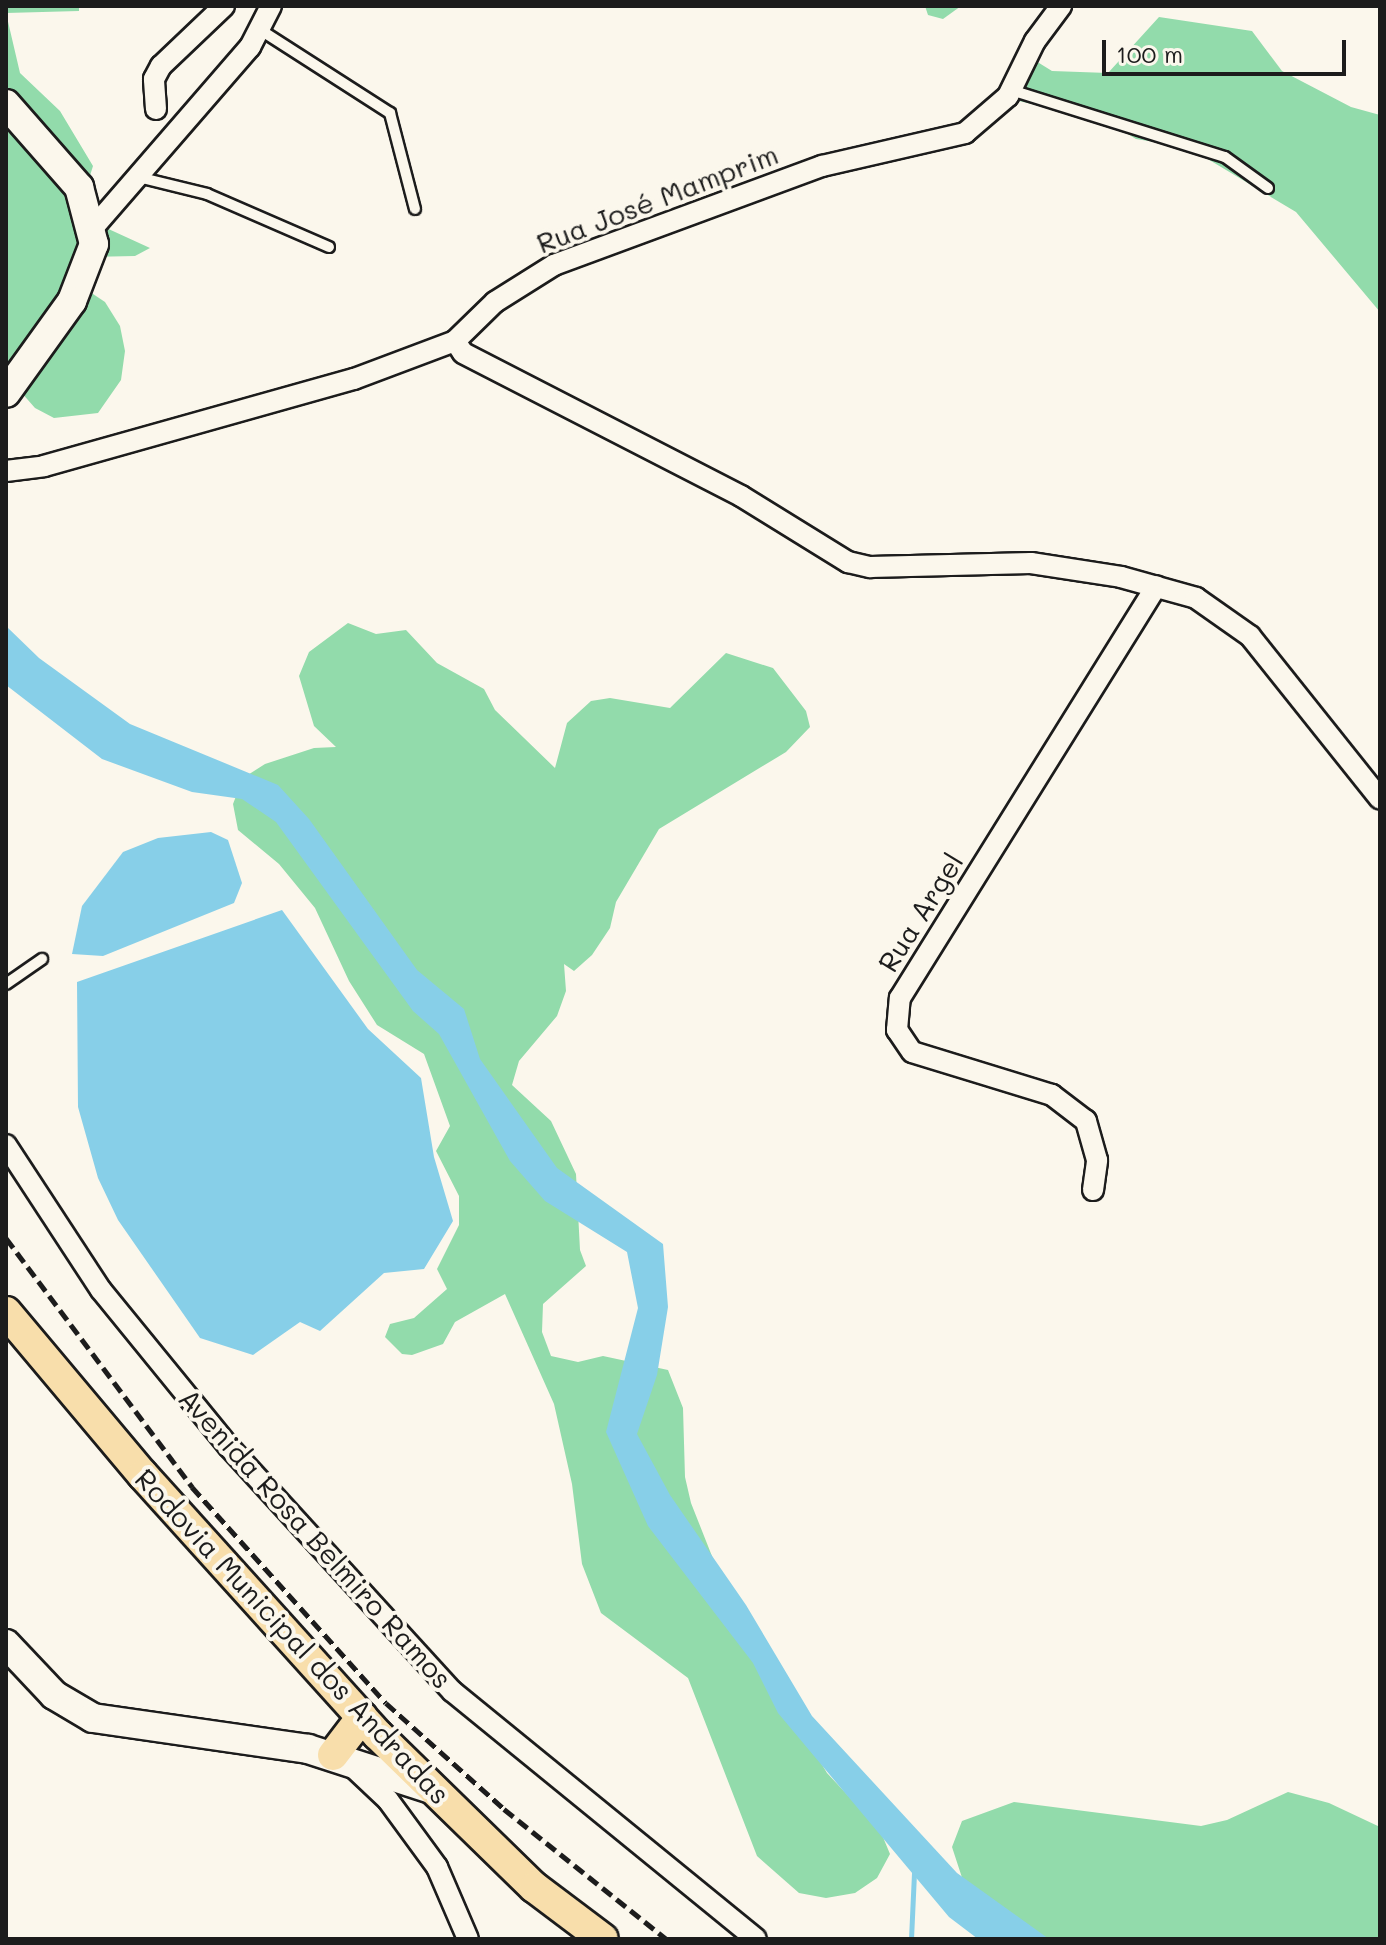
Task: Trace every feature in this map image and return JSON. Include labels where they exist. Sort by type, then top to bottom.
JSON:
[{"type":"main road","points":[[6,104],[79,187],[93,228],[92,261],[72,301],[6,393]]},
{"type":"main road","name":"Rodovia Municipal dos Andradas","points":[[6,1312],[143,1475],[362,1717],[431,1789],[534,1887],[603,1939]]},
{"type":"main road","points":[[6,1644],[54,1695],[93,1718],[339,1758],[431,1789]]},
{"type":"main road","points":[[339,1758],[362,1717]]},
{"type":"street","points":[[156,109],[154,79],[161,66],[224,6]]},
{"type":"street","points":[[93,228],[250,47],[271,6]]},
{"type":"street","name":"Rua José Mamprim","points":[[6,471],[44,466],[354,379],[455,341],[495,302],[554,265],[822,166],[965,133],[1011,90],[1035,41],[1061,6]]},
{"type":"street","points":[[455,341],[463,353],[741,496],[848,562],[870,567],[1031,563],[1156,586],[1196,598],[1250,636],[1380,799]]},
{"type":"street","name":"Rua Argel","points":[[1093,1190],[1097,1160],[1086,1121],[1052,1095],[912,1052],[897,1030],[900,998],[1156,586]]},
{"type":"street","name":"Avenida Rosa Belmiro Ramos","points":[[6,1145],[101,1290],[287,1515],[441,1680],[756,1939]]},
{"type":"street","points":[[339,1758],[388,1800],[437,1867],[468,1939]]},
{"type":"lane","points":[[259,29],[390,113],[415,209]]},
{"type":"lane","points":[[1011,90],[1225,157],[1268,188]]},
{"type":"lane","points":[[136,176],[207,194],[329,247]]},
{"type":"lane","points":[[6,984],[42,959]]},
{"type":"green space","points":[[6,6],[79,6],[79,11],[6,13]]},
{"type":"green space","points":[[925,6],[961,6],[943,19],[928,15]]},
{"type":"green space","points":[[6,13],[20,73],[60,111],[93,166],[83,198],[91,221],[150,248],[135,256],[88,257],[78,284],[105,302],[120,326],[125,351],[121,380],[98,413],[54,418],[35,408],[6,375]]},
{"type":"green space","points":[[1159,17],[1252,31],[1282,71],[1351,107],[1380,115],[1380,312],[1296,212],[1206,158],[1179,146],[1136,139],[1108,122],[1019,101],[1031,58],[1052,71],[1108,73]]},
{"type":"green space","points":[[348,623],[376,634],[406,630],[437,663],[484,689],[495,710],[555,768],[567,723],[591,701],[610,698],[670,708],[726,653],[773,668],[806,711],[810,727],[786,752],[659,829],[616,902],[610,928],[592,955],[574,971],[564,964],[566,991],[557,1016],[519,1061],[512,1085],[551,1121],[576,1174],[580,1250],[586,1266],[543,1304],[542,1332],[551,1356],[578,1362],[603,1356],[668,1370],[683,1408],[685,1477],[691,1503],[742,1632],[827,1773],[880,1830],[890,1854],[877,1878],[855,1893],[826,1898],[799,1893],[757,1856],[688,1678],[601,1613],[582,1564],[572,1484],[554,1404],[505,1294],[455,1322],[443,1344],[412,1355],[402,1354],[385,1337],[390,1324],[414,1318],[447,1289],[437,1269],[459,1225],[459,1196],[436,1151],[450,1126],[424,1054],[377,1025],[349,981],[315,908],[279,864],[238,830],[233,804],[243,778],[265,764],[314,748],[336,747],[314,726],[299,676],[309,652]]},
{"type":"green space","points":[[1288,1792],[1329,1803],[1380,1827],[1380,1939],[995,1939],[968,1896],[952,1847],[962,1821],[1014,1802],[1201,1826],[1227,1820]]},
{"type":"water","points":[[6,626],[39,658],[130,724],[278,785],[309,819],[417,970],[464,1009],[480,1059],[557,1168],[663,1244],[668,1307],[657,1375],[637,1434],[670,1495],[746,1605],[812,1716],[957,1873],[1049,1939],[978,1939],[949,1917],[778,1713],[753,1663],[648,1526],[606,1432],[638,1308],[627,1252],[545,1201],[510,1161],[439,1034],[413,1011],[276,822],[242,799],[192,792],[102,759],[6,685]]},
{"type":"water","points":[[211,832],[228,840],[242,883],[234,903],[103,956],[72,954],[82,906],[123,852],[158,838]]},
{"type":"water","points":[[282,910],[368,1029],[421,1078],[434,1157],[453,1221],[424,1269],[384,1273],[320,1331],[300,1322],[253,1355],[200,1338],[118,1220],[98,1178],[78,1107],[77,982]]},
{"type":"waterway","points":[[911,1939],[914,1872]]},
{"type":"railway","points":[[6,1238],[192,1487],[386,1703],[504,1809],[666,1939]]}]
